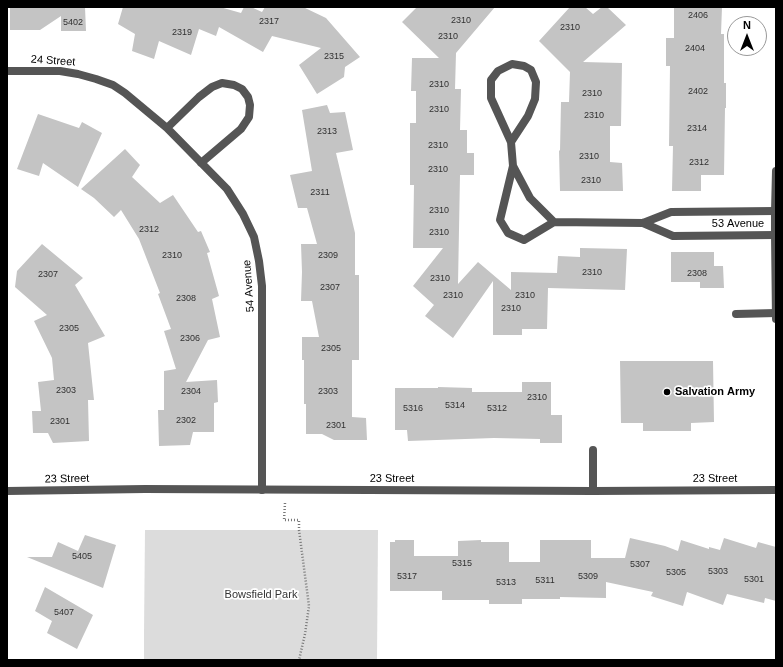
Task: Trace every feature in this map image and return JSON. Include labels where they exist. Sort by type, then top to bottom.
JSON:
[{"type":"street","points":[[511,142],[528,116],[535,99],[536,82],[531,70],[524,66],[512,64],[498,71],[491,80],[491,98],[511,142],[513,166],[500,220],[508,233],[524,240],[554,222],[530,198],[513,166]]},
{"type":"street","name":"24 Street","points":[[7,70],[60,71],[96,79]]},
{"type":"street","name":"54 Avenue","points":[[96,79],[113,85],[126,93],[167,128],[227,189],[243,214],[254,237],[260,261],[262,286],[262,490]]},
{"type":"street","points":[[167,128],[199,97],[212,87],[222,83],[234,85],[242,89],[248,97],[250,105],[249,117],[241,129],[201,163]]},
{"type":"street","name":"53 Avenue","points":[[554,222],[643,223],[671,212],[775,211],[776,171]]},
{"type":"street","points":[[775,211],[775,235]]},
{"type":"street","name":"53 Avenue","points":[[643,223],[673,236],[775,235],[776,319]]},
{"type":"street","points":[[736,314],[776,314]]},
{"type":"street","points":[[593,450],[593,491]]},
{"type":"street","name":"23 Street","points":[[7,491],[145,489],[593,491],[776,490]]},
{"type":"path","points":[[285,509],[284,520],[299,520],[309,606],[299,660]]},
{"type":"green space","name":"Bowsfield Park","points":[[145,530],[378,530],[377,660],[144,660]]},
{"type":"building","points":[[10,7],[85,7],[86,31],[61,31],[61,16],[40,30],[10,30]]},
{"type":"building","points":[[123,7],[220,7],[241,13],[244,7],[251,7],[262,12],[265,7],[303,7],[326,18],[360,57],[345,67],[344,77],[317,94],[299,65],[321,48],[272,36],[263,52],[219,27],[216,36],[199,29],[191,55],[159,41],[154,59],[132,51],[135,34],[118,24]]},
{"type":"building","points":[[417,7],[495,7],[456,53],[455,89],[461,89],[460,130],[467,130],[467,153],[474,153],[474,175],[460,175],[458,284],[478,262],[511,290],[511,272],[557,273],[558,256],[580,257],[580,248],[627,249],[625,290],[548,288],[547,329],[522,329],[522,335],[493,335],[493,281],[453,338],[425,316],[434,305],[413,286],[443,248],[413,248],[414,185],[410,185],[410,123],[416,123],[416,91],[411,91],[412,58],[439,58],[402,22]]},
{"type":"building","points":[[570,7],[585,7],[593,14],[602,7],[607,7],[626,25],[583,62],[622,63],[621,126],[610,126],[610,162],[622,163],[623,191],[560,191],[559,150],[560,151],[561,102],[569,102],[570,72],[539,41]]},
{"type":"building","points":[[674,7],[722,7],[721,34],[724,34],[724,83],[726,83],[724,175],[701,175],[701,191],[672,191],[673,146],[669,146],[670,66],[666,66],[666,38],[674,38]]},
{"type":"building","points":[[327,105],[330,113],[345,112],[353,150],[336,153],[355,233],[355,275],[359,275],[359,360],[352,360],[352,417],[366,418],[367,440],[334,440],[322,434],[306,434],[306,404],[304,404],[304,360],[302,360],[302,337],[319,337],[312,301],[301,301],[301,244],[317,244],[307,208],[298,208],[290,175],[312,171],[302,110]]},
{"type":"building","points":[[38,114],[79,128],[82,122],[102,133],[78,187],[43,163],[39,176],[17,169]]},
{"type":"building","points":[[125,149],[140,165],[132,177],[160,203],[173,195],[198,232],[201,231],[210,252],[207,253],[219,296],[212,299],[220,337],[208,340],[186,382],[217,380],[218,402],[214,403],[214,432],[193,432],[190,445],[159,446],[158,410],[164,410],[164,371],[176,369],[164,331],[171,329],[158,294],[160,293],[139,239],[121,210],[114,217],[94,198],[81,189]]},
{"type":"building","points":[[42,244],[83,278],[75,285],[105,336],[88,343],[94,400],[88,400],[89,441],[53,443],[48,433],[33,433],[32,411],[41,411],[38,382],[54,380],[52,358],[34,321],[47,315],[15,287],[17,271]]},
{"type":"building","points":[[671,252],[714,252],[714,266],[723,266],[724,288],[700,288],[700,282],[671,282]]},
{"type":"building","name":"Salvation Army","points":[[620,361],[713,361],[714,422],[691,423],[691,431],[643,431],[643,423],[621,423]]},
{"type":"building","points":[[522,382],[551,382],[551,415],[562,415],[562,443],[540,443],[540,439],[494,438],[408,441],[407,430],[395,430],[395,388],[472,388],[472,392],[522,392]]},
{"type":"building","points":[[85,535],[116,545],[103,588],[27,557],[52,557],[58,542],[78,551]]},
{"type":"building","points":[[630,538],[665,546],[678,551],[681,540],[709,549],[709,547],[720,550],[724,538],[756,548],[758,542],[776,547],[776,601],[765,598],[764,603],[727,594],[723,605],[687,592],[683,606],[651,596],[653,592],[606,582],[606,598],[560,597],[560,599],[522,599],[522,604],[489,604],[489,600],[442,600],[442,591],[390,591],[390,542],[395,542],[395,540],[414,540],[414,556],[458,556],[458,541],[481,540],[481,542],[509,542],[509,562],[540,562],[540,540],[591,540],[591,558],[625,558]]},
{"type":"building","points":[[45,587],[93,615],[77,649],[47,633],[52,621],[35,611]]},
{"type":"place","name":"Salvation Army","points":[[667,392]]}]
